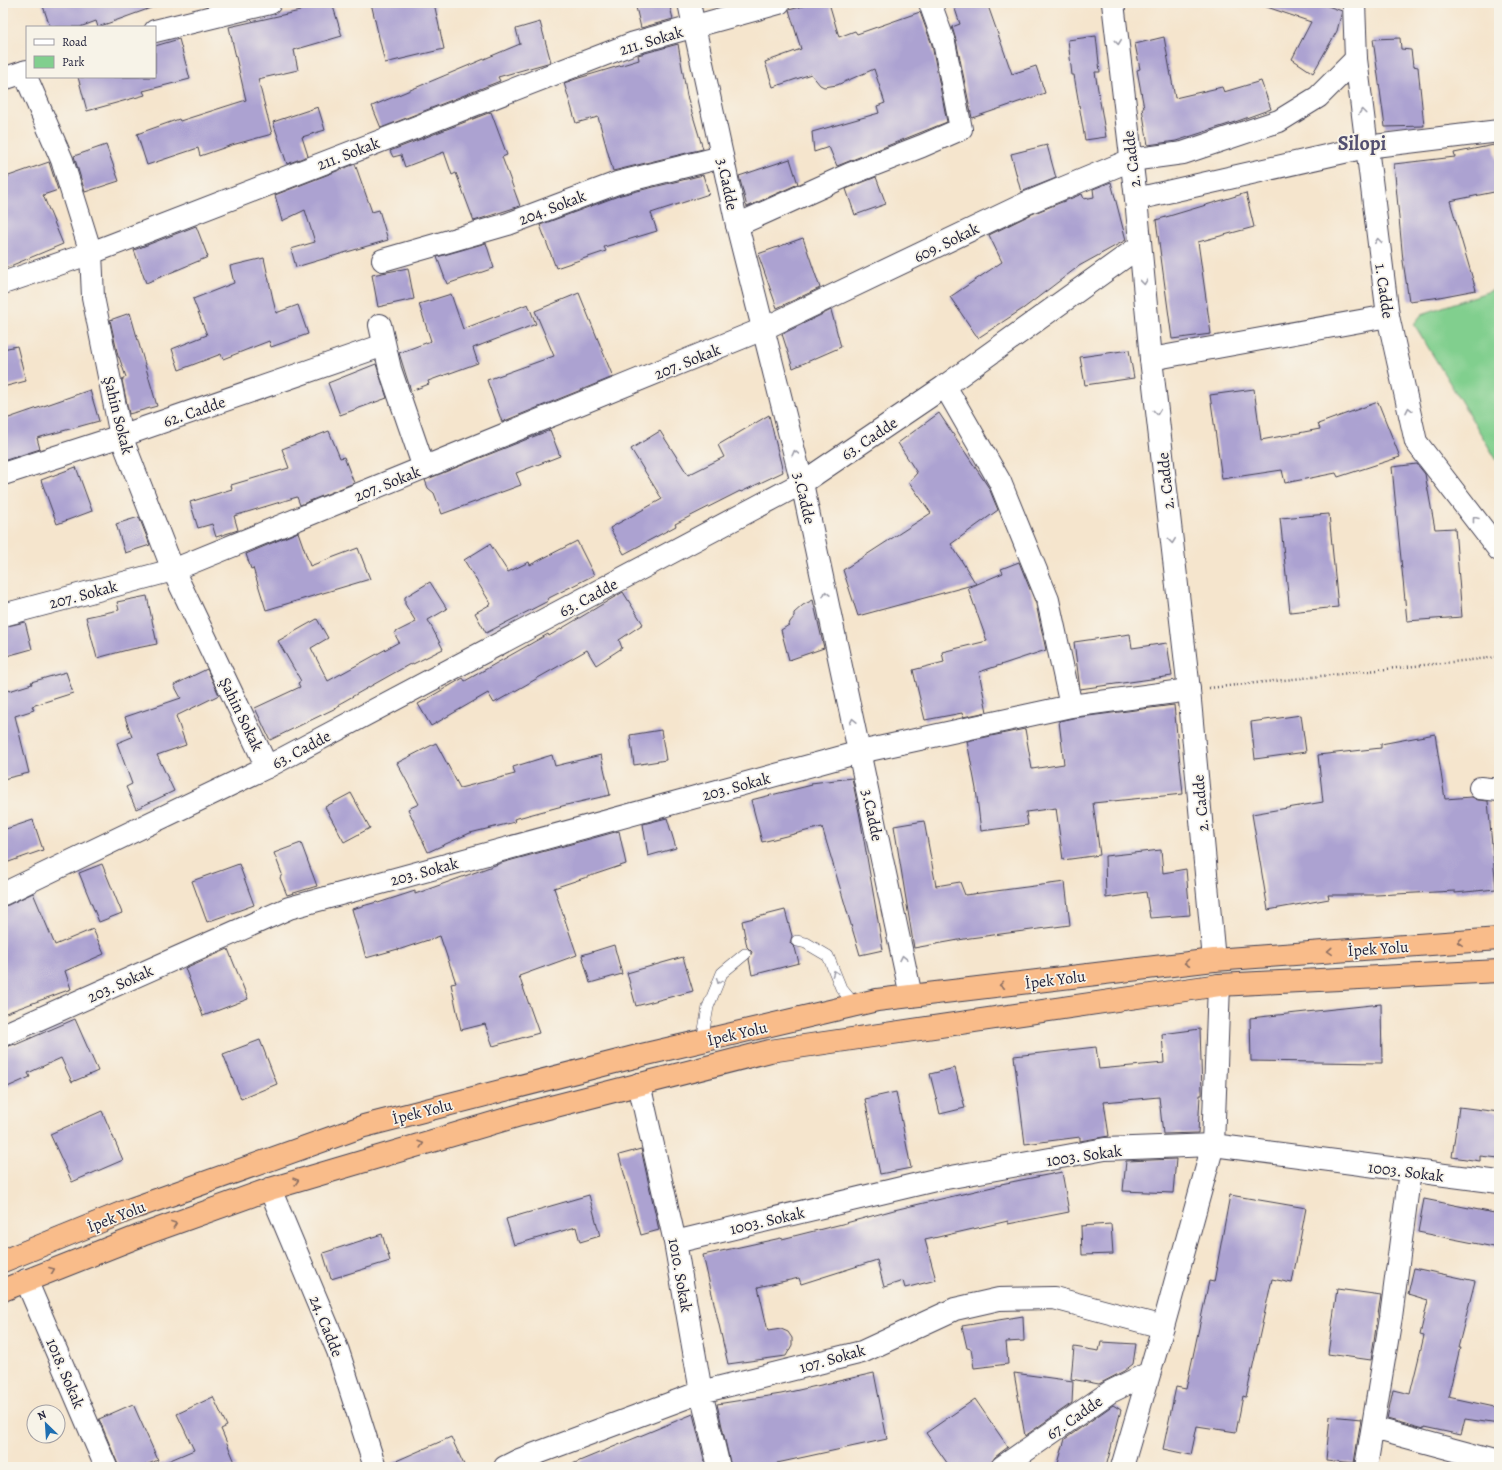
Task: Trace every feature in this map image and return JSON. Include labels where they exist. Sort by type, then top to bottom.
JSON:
[{"type":"highway","name":"İpek Yolu","points":[[3,1261],[130,1209],[364,1126],[642,1055],[877,1000],[1214,960],[1499,939]]},
{"type":"highway","points":[[3,1290],[142,1235],[270,1189],[520,1115],[770,1050],[1219,985],[1499,971]]},
{"type":"street","points":[[156,31],[270,3]]},
{"type":"street","name":"3.Cadde","points":[[689,3],[737,226],[802,483],[911,996]]},
{"type":"street","name":"211. Sokak","points":[[3,283],[91,253],[634,43],[779,3]]},
{"type":"street","points":[[737,226],[850,174],[961,129],[944,42],[930,3]]},
{"type":"street","name":"2. Cadde","points":[[1113,3],[1136,199],[1151,360],[1189,690],[1214,960]]},
{"type":"street","name":"1. Cadde","points":[[1354,3],[1356,59],[1388,316],[1416,442],[1499,550]]},
{"type":"street","name":"609. Sokak","points":[[763,329],[1027,203],[1131,160],[1183,153],[1279,121],[1318,98],[1356,59]]},
{"type":"street","points":[[3,79],[26,72]]},
{"type":"street","name":"Şahin Sokak","points":[[28,78],[62,160],[91,253],[93,297],[121,436],[173,570],[267,767]]},
{"type":"street","points":[[1136,199],[1366,146],[1499,131]]},
{"type":"street","name":"204. Sokak","points":[[383,260],[508,224],[617,183],[722,157]]},
{"type":"street","name":"63. Cadde","points":[[3,894],[267,767],[802,483],[945,386],[1140,246]]},
{"type":"street","points":[[1151,360],[1388,316]]},
{"type":"street","name":"207. Sokak","points":[[3,615],[173,570],[763,329]]},
{"type":"street","name":"62. Cadde","points":[[3,474],[121,436],[382,335],[390,369],[424,468]]},
{"type":"street","points":[[945,386],[1000,482],[1048,600],[1071,706]]},
{"type":"street","name":"203. Sokak","points":[[3,1035],[289,908],[860,752],[1071,706],[1189,690]]},
{"type":"street","points":[[1122,1467],[1163,1327],[1212,1145],[1219,985]]},
{"type":"street","name":"1010. Sokak","points":[[639,1084],[675,1242],[701,1392],[719,1467]]},
{"type":"street","name":"1003. Sokak","points":[[675,1242],[935,1180],[1097,1151],[1212,1145],[1499,1182]]},
{"type":"street","points":[[1366,1467],[1391,1317],[1410,1171]]},
{"type":"street","name":"24. Cadde","points":[[270,1189],[338,1351],[375,1467]]},
{"type":"street","name":"1018. Sokak","points":[[26,1280],[106,1467]]},
{"type":"street","name":"107. Sokak","points":[[505,1467],[519,1460],[701,1392],[862,1352],[954,1308],[999,1299],[1054,1298],[1163,1327]]},
{"type":"street","name":"67. Cadde","points":[[1002,1467],[1110,1392],[1149,1373]]},
{"type":"street","points":[[1373,1428],[1499,1462]]},
{"type":"lane","points":[[797,941],[806,943],[828,956],[840,988],[855,1006]]},
{"type":"lane","points":[[702,1041],[708,1008],[722,973],[745,954]]},
{"type":"path","points":[[1189,690],[1499,657]]},
{"type":"green space","points":[[1499,288],[1499,464],[1414,324],[1422,314]]},
{"type":"building","points":[[42,3],[158,3],[159,5],[101,26],[98,26],[96,21],[83,26],[50,26]]},
{"type":"building","points":[[308,3],[332,3],[342,36],[294,50],[298,70],[258,79],[272,134],[200,156],[198,148],[147,165],[137,134],[179,119],[180,121],[246,100],[229,27],[300,11],[299,6]]},
{"type":"building","points":[[371,3],[434,3],[444,49],[385,63]]},
{"type":"building","points":[[635,3],[669,3],[673,19],[641,28]]},
{"type":"building","points":[[814,3],[829,3],[839,37],[855,31],[857,34],[920,12],[932,45],[947,122],[837,166],[829,147],[814,152],[812,132],[879,113],[877,106],[885,103],[874,69],[837,85],[824,87],[820,85],[811,74],[773,87],[765,62],[801,49],[789,10]]},
{"type":"building","points":[[953,3],[987,3],[1012,74],[1036,66],[1045,93],[972,118],[952,27],[960,24]]},
{"type":"building","points":[[1264,3],[1319,3],[1342,11],[1337,31],[1313,73],[1292,59],[1311,22],[1264,6]]},
{"type":"building","points":[[540,22],[551,62],[498,77],[500,81],[381,128],[372,106],[520,44],[516,29]]},
{"type":"building","points":[[1096,36],[1100,72],[1095,72],[1106,137],[1085,140],[1074,75],[1072,75],[1068,40]]},
{"type":"building","points":[[1164,37],[1175,98],[1222,87],[1224,92],[1261,81],[1271,109],[1176,141],[1148,145],[1142,108],[1144,108],[1137,70],[1140,69],[1135,44]]},
{"type":"building","points":[[1400,38],[1401,49],[1411,50],[1413,66],[1418,67],[1424,126],[1385,127],[1373,39]]},
{"type":"building","points":[[179,39],[190,79],[143,91],[145,95],[87,111],[78,78],[156,78],[156,46]]},
{"type":"building","points":[[678,44],[687,96],[703,149],[613,171],[598,117],[576,123],[564,83],[639,60],[638,55]]},
{"type":"building","points":[[318,107],[325,130],[302,137],[308,156],[287,164],[273,122]]},
{"type":"building","points":[[491,112],[507,155],[502,157],[520,206],[474,221],[456,173],[452,175],[444,152],[405,167],[401,155],[393,157],[390,151]]},
{"type":"building","points":[[106,145],[119,181],[85,192],[74,156]]},
{"type":"building","points":[[1047,145],[1056,178],[1021,192],[1011,154]]},
{"type":"building","points":[[1494,145],[1499,170],[1499,191],[1450,201],[1476,290],[1409,301],[1403,261],[1394,164],[1455,157],[1454,153]]},
{"type":"building","points":[[790,159],[798,184],[747,207],[739,176]]},
{"type":"building","points":[[49,162],[58,190],[43,195],[63,244],[3,269],[3,178]]},
{"type":"building","points":[[355,164],[372,212],[379,210],[388,240],[296,267],[291,249],[315,242],[305,210],[282,221],[275,195]]},
{"type":"building","points":[[703,175],[709,194],[651,213],[657,231],[604,247],[606,251],[556,268],[540,225],[621,195]]},
{"type":"building","points":[[876,177],[886,204],[855,215],[846,189]]},
{"type":"building","points":[[1111,182],[1126,240],[1079,266],[1024,308],[978,338],[950,297],[1002,262],[989,235],[1032,214],[1082,194],[1084,199],[1094,197],[1093,189]]},
{"type":"building","points":[[1246,193],[1254,227],[1198,242],[1211,334],[1172,339],[1156,220]]},
{"type":"building","points":[[196,226],[208,257],[146,283],[134,250]]},
{"type":"building","points":[[803,238],[820,288],[777,308],[758,254]]},
{"type":"building","points":[[486,243],[494,268],[447,284],[437,257]]},
{"type":"building","points":[[264,258],[276,313],[298,305],[308,334],[271,347],[269,341],[223,359],[221,354],[179,370],[172,349],[207,335],[193,299],[234,283],[230,266]]},
{"type":"building","points":[[408,268],[414,299],[378,307],[372,275]]},
{"type":"building","points":[[579,293],[613,377],[502,422],[487,380],[554,356],[535,311]]},
{"type":"building","points":[[451,294],[463,329],[528,304],[536,324],[473,348],[478,363],[428,381],[429,384],[411,391],[399,353],[431,341],[419,304]]},
{"type":"building","points":[[831,310],[841,347],[793,368],[782,334]]},
{"type":"building","points":[[130,313],[157,406],[129,414],[122,380],[126,377],[118,357],[110,320]]},
{"type":"building","points":[[17,346],[26,381],[3,387],[3,349]]},
{"type":"building","points":[[1129,350],[1134,378],[1085,385],[1080,357]]},
{"type":"building","points":[[376,364],[387,398],[340,415],[328,383]]},
{"type":"building","points":[[1254,389],[1261,440],[1320,429],[1318,424],[1378,402],[1400,457],[1338,477],[1336,473],[1285,483],[1282,470],[1222,479],[1210,395]]},
{"type":"building","points":[[90,390],[99,421],[37,438],[40,449],[3,461],[3,420]]},
{"type":"building","points":[[939,413],[989,488],[998,510],[951,544],[976,584],[858,616],[843,570],[931,513],[909,482],[917,473],[898,443]]},
{"type":"building","points":[[769,415],[783,472],[741,492],[740,491],[675,524],[676,526],[624,554],[610,528],[662,499],[631,449],[660,431],[688,475],[724,457],[718,445]]},
{"type":"building","points":[[550,430],[560,456],[516,473],[521,485],[442,514],[434,493],[428,488],[425,480]]},
{"type":"building","points":[[329,431],[340,458],[344,457],[354,483],[300,505],[297,497],[234,516],[238,530],[216,537],[212,524],[198,528],[190,502],[232,489],[231,485],[289,468],[282,449]]},
{"type":"building","points":[[1417,464],[1425,474],[1435,529],[1455,528],[1462,617],[1407,621],[1392,467]]},
{"type":"building","points":[[76,467],[92,511],[57,524],[41,480]]},
{"type":"building","points":[[1329,514],[1338,607],[1290,612],[1280,518]]},
{"type":"building","points":[[139,517],[150,545],[125,553],[116,524]]},
{"type":"building","points":[[298,532],[310,566],[358,548],[370,579],[266,610],[253,568],[251,569],[246,554]]},
{"type":"building","points":[[577,541],[594,575],[486,633],[475,613],[491,604],[464,560],[490,544],[508,572],[529,562],[530,565]]},
{"type":"building","points":[[1019,562],[1036,604],[1046,650],[979,672],[987,712],[963,717],[962,713],[925,720],[913,670],[944,662],[942,652],[987,641],[968,588],[1003,573],[1001,569]]},
{"type":"building","points":[[430,582],[447,609],[428,620],[443,649],[411,665],[410,664],[339,704],[340,706],[270,740],[255,708],[300,687],[298,683],[301,681],[278,641],[317,619],[328,638],[311,648],[328,681],[399,642],[394,633],[416,622],[405,604],[405,597]]},
{"type":"building","points":[[623,592],[643,624],[619,640],[622,648],[596,665],[587,650],[494,703],[488,693],[431,726],[418,704],[463,678],[465,681],[548,634],[549,636]]},
{"type":"building","points":[[147,596],[157,644],[97,658],[86,617],[119,610],[117,602]]},
{"type":"building","points":[[813,600],[824,648],[789,660],[781,630],[789,625],[794,617],[794,613],[803,605]]},
{"type":"building","points":[[25,622],[32,649],[3,657],[3,627]]},
{"type":"building","points":[[1130,634],[1132,648],[1167,643],[1172,676],[1080,689],[1074,642]]},
{"type":"building","points":[[207,669],[219,695],[176,716],[186,745],[157,755],[174,791],[136,809],[126,787],[132,784],[117,743],[132,737],[125,717],[181,698],[174,685]]},
{"type":"building","points":[[66,672],[73,693],[32,706],[34,710],[15,716],[29,773],[3,779],[3,691],[9,691],[32,684],[31,682]]},
{"type":"building","points":[[1174,705],[1183,794],[1093,803],[1100,855],[1063,860],[1056,808],[1026,812],[1028,825],[981,831],[976,789],[967,741],[1025,729],[1032,769],[1064,764],[1059,721]]},
{"type":"building","points":[[1301,715],[1306,752],[1255,759],[1251,722]]},
{"type":"building","points":[[661,730],[666,760],[634,765],[630,735]]},
{"type":"building","points":[[1435,734],[1445,799],[1472,797],[1478,800],[1488,801],[1496,889],[1455,893],[1455,891],[1376,895],[1328,895],[1329,899],[1268,910],[1252,814],[1323,802],[1318,755],[1381,748],[1381,744]]},
{"type":"building","points":[[436,743],[460,788],[515,774],[513,767],[552,755],[555,766],[601,755],[610,795],[514,819],[515,822],[470,833],[428,852],[408,809],[419,804],[397,763]]},
{"type":"building","points":[[852,778],[883,950],[860,955],[822,827],[762,842],[751,800],[812,785],[811,783]]},
{"type":"building","points":[[351,793],[370,828],[344,842],[325,807]]},
{"type":"building","points":[[667,818],[676,848],[648,856],[643,824]]},
{"type":"building","points":[[33,820],[43,850],[3,864],[3,830]]},
{"type":"building","points":[[924,821],[936,886],[960,882],[965,895],[1065,882],[1070,925],[970,938],[914,948],[894,826]]},
{"type":"building","points":[[619,831],[626,864],[554,888],[577,955],[519,976],[539,1033],[493,1046],[485,1024],[461,1030],[451,984],[456,983],[440,936],[398,950],[366,958],[352,909],[378,903],[415,891],[415,894],[501,863]]},
{"type":"building","points":[[301,843],[317,886],[287,895],[280,878],[282,874],[274,853]]},
{"type":"building","points":[[1161,850],[1163,873],[1186,869],[1190,915],[1150,918],[1146,892],[1106,898],[1105,856]]},
{"type":"building","points":[[102,864],[122,913],[99,922],[79,873]]},
{"type":"building","points":[[239,864],[254,905],[207,922],[192,881]]},
{"type":"building","points":[[33,893],[55,945],[93,929],[104,954],[65,971],[71,989],[3,1014],[3,906]]},
{"type":"building","points":[[785,910],[792,936],[790,943],[795,948],[799,963],[752,975],[749,959],[752,952],[747,947],[742,921]]},
{"type":"building","points":[[614,945],[622,974],[590,983],[582,955]]},
{"type":"building","points":[[228,949],[248,999],[203,1016],[185,968]]},
{"type":"building","points":[[683,957],[693,991],[636,1006],[627,973]]},
{"type":"building","points":[[1381,1004],[1382,1063],[1251,1061],[1250,1018]]},
{"type":"building","points":[[75,1019],[98,1071],[72,1082],[61,1058],[28,1073],[30,1077],[3,1089],[3,1048],[15,1045]]},
{"type":"building","points":[[1200,1029],[1202,1095],[1200,1095],[1198,1133],[1163,1134],[1159,1097],[1104,1102],[1109,1136],[1080,1141],[1080,1137],[1025,1144],[1014,1056],[1096,1047],[1099,1069],[1164,1063],[1162,1034]]},
{"type":"building","points":[[260,1040],[277,1084],[241,1099],[223,1054]]},
{"type":"building","points":[[955,1068],[965,1108],[940,1114],[930,1074]]},
{"type":"building","points":[[896,1092],[911,1168],[880,1174],[865,1099]]},
{"type":"building","points":[[1459,1107],[1499,1112],[1499,1158],[1480,1156],[1480,1161],[1452,1157]]},
{"type":"building","points":[[102,1111],[123,1160],[72,1182],[50,1134]]},
{"type":"building","points":[[641,1149],[659,1230],[641,1235],[619,1155]]},
{"type":"building","points":[[1176,1159],[1173,1193],[1123,1191],[1126,1161]]},
{"type":"building","points":[[1062,1172],[1069,1212],[1008,1224],[1008,1221],[925,1240],[936,1280],[905,1288],[903,1281],[884,1287],[877,1260],[801,1284],[799,1278],[758,1287],[768,1331],[781,1329],[788,1332],[792,1338],[792,1345],[786,1356],[728,1364],[703,1255],[782,1239],[1001,1184]]},
{"type":"building","points":[[589,1195],[600,1236],[580,1242],[576,1227],[514,1245],[506,1219]]},
{"type":"building","points":[[1230,1195],[1306,1208],[1292,1283],[1272,1279],[1246,1397],[1243,1396],[1236,1432],[1197,1426],[1191,1455],[1163,1449],[1176,1387],[1186,1389],[1209,1281],[1214,1282]]},
{"type":"building","points":[[1424,1199],[1499,1214],[1499,1248],[1418,1232]]},
{"type":"building","points":[[1111,1224],[1113,1254],[1082,1255],[1081,1226]]},
{"type":"building","points":[[382,1234],[390,1261],[331,1279],[323,1253]]},
{"type":"building","points":[[1414,1268],[1475,1281],[1458,1348],[1460,1348],[1448,1397],[1499,1408],[1499,1424],[1465,1419],[1461,1435],[1424,1427],[1424,1429],[1387,1419],[1393,1390],[1410,1394],[1424,1336],[1420,1335],[1428,1300],[1408,1294]]},
{"type":"building","points":[[1337,1289],[1381,1295],[1371,1360],[1328,1354]]},
{"type":"building","points":[[1023,1316],[1024,1341],[1006,1342],[1008,1364],[974,1368],[971,1349],[967,1348],[962,1326]]},
{"type":"building","points":[[1101,1342],[1136,1344],[1133,1364],[1124,1371],[1099,1384],[1071,1379],[1074,1347],[1099,1351]]},
{"type":"building","points":[[874,1373],[887,1439],[777,1463],[778,1467],[731,1467],[717,1404],[781,1394]]},
{"type":"building","points":[[1014,1373],[1073,1381],[1072,1403],[1025,1436]]},
{"type":"building","points":[[213,1397],[227,1426],[221,1429],[237,1467],[154,1467],[194,1450],[177,1414]]},
{"type":"building","points":[[975,1399],[1008,1447],[995,1457],[989,1467],[950,1467],[926,1433]]},
{"type":"building","points":[[133,1404],[158,1460],[141,1467],[119,1467],[99,1419]]},
{"type":"building","points":[[1113,1405],[1121,1410],[1106,1467],[1057,1467],[1065,1439]]},
{"type":"building","points":[[693,1414],[706,1467],[565,1467]]},
{"type":"building","points":[[1330,1416],[1361,1419],[1354,1463],[1326,1460]]},
{"type":"building","points":[[451,1437],[465,1467],[387,1467],[387,1465]]},
{"type":"district","name":"Silopi","points":[[1362,143]]}]
